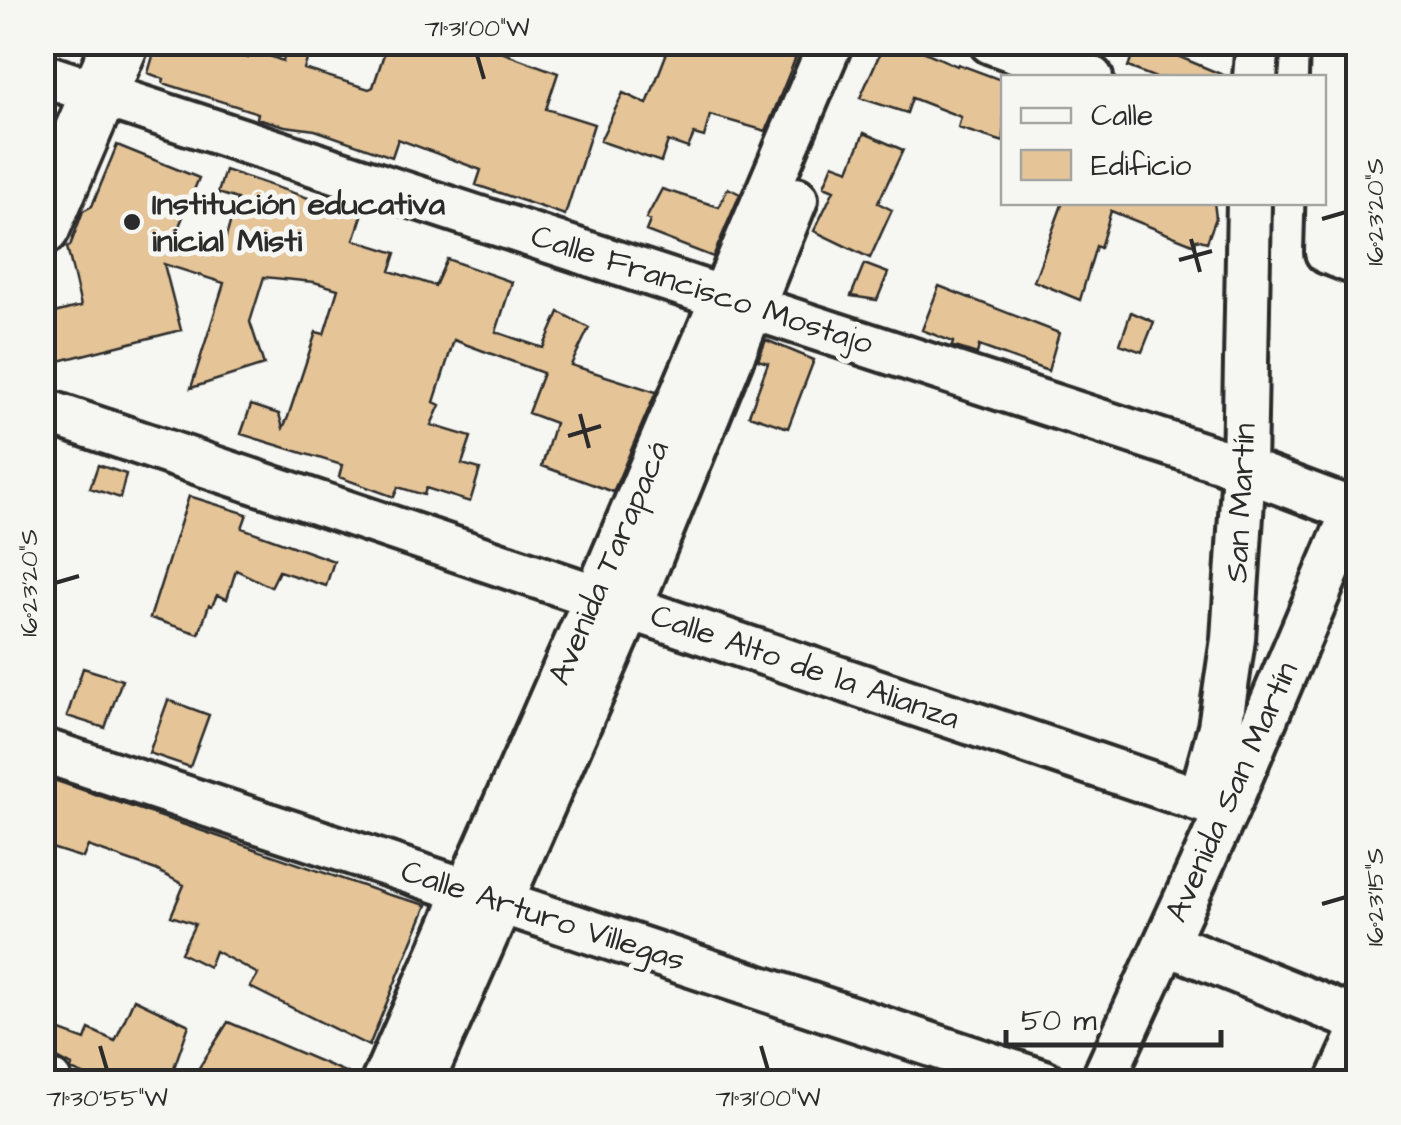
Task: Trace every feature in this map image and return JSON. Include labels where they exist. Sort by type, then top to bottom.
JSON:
[{"type":"main road","points":[[42,136],[73,74],[121,42]]},
{"type":"main road","points":[[42,227],[73,74]]},
{"type":"street","name":"Avenida Tarapacá","points":[[383,1082],[483,896],[613,602],[737,302],[831,42]]},
{"type":"street","name":"Avenida Tarapacá","points":[[737,302],[859,42]]},
{"type":"street","points":[[991,42],[1084,75]]},
{"type":"street","points":[[1255,75],[1258,42]]},
{"type":"street","points":[[1333,42],[1327,252],[1358,264]]},
{"type":"street","points":[[1347,42],[1358,46]]},
{"type":"street","name":"Calle Francisco Mostajo","points":[[73,74],[737,302],[1357,508]]},
{"type":"street","name":"San Martín","points":[[1214,804],[1233,639],[1244,469],[1249,205]]},
{"type":"street","name":"Calle Alto de la Alianza","points":[[42,410],[1214,804]]},
{"type":"street","name":"Avenida San Martín","points":[[1102,1082],[1166,942],[1214,804],[1357,508]]},
{"type":"street","name":"Calle Arturo Villegas","points":[[42,750],[1044,1082]]},
{"type":"street","name":"Avenida Tarapacá","points":[[422,1082],[483,896]]},
{"type":"street","points":[[1166,942],[1358,1020]]},
{"type":"street","points":[[1338,1082],[1358,1038]]},
{"type":"street","points":[[42,1080],[50,1082]]},
{"type":"building","points":[[187,42],[200,42],[248,58],[251,49],[283,61],[292,42],[311,48],[304,69],[369,89],[388,42],[474,42],[558,73],[546,109],[594,124],[565,215],[476,185],[481,170],[398,139],[392,157],[315,130],[257,118],[258,113],[163,83],[164,79],[148,73],[156,46],[184,54]]},
{"type":"building","points":[[671,42],[802,42],[766,131],[710,115],[704,137],[694,134],[688,148],[668,141],[661,162],[600,141],[623,93],[647,104]]},
{"type":"building","points":[[885,42],[902,42],[1001,80],[1001,141],[958,128],[961,117],[912,98],[907,113],[860,98]]},
{"type":"building","points":[[1137,42],[1144,42],[1223,75],[1148,75],[1128,67]]},
{"type":"building","points":[[864,133],[903,150],[878,203],[892,210],[870,258],[814,231],[834,190],[824,186],[833,164],[849,170]]},
{"type":"building","points":[[117,145],[199,178],[175,236],[222,251],[237,199],[218,193],[225,170],[362,216],[354,240],[396,253],[390,271],[435,286],[447,259],[512,282],[496,332],[543,348],[559,312],[589,328],[571,365],[656,392],[613,492],[542,466],[555,423],[528,413],[543,373],[454,340],[434,402],[440,405],[431,425],[471,437],[462,464],[480,469],[470,502],[426,488],[424,495],[398,487],[394,497],[339,477],[342,465],[241,434],[251,405],[279,414],[283,428],[316,332],[324,334],[338,289],[314,282],[264,277],[250,322],[264,365],[191,388],[224,283],[164,264],[181,330],[55,362],[43,316],[81,306],[67,247],[83,211],[92,206]]},
{"type":"building","points":[[728,188],[740,194],[713,257],[646,231],[650,221],[646,219],[662,189],[719,207]]},
{"type":"building","points":[[1062,205],[1214,205],[1216,218],[1207,242],[1196,239],[1195,245],[1111,211],[1080,300],[1034,281]]},
{"type":"building","points":[[864,264],[888,273],[877,300],[851,296]]},
{"type":"building","points":[[939,286],[1059,333],[1048,371],[979,346],[977,354],[952,346],[953,342],[922,330]]},
{"type":"building","points":[[1131,312],[1154,322],[1142,352],[1120,344]]},
{"type":"building","points":[[766,340],[814,360],[788,428],[749,415],[768,363],[758,360]]},
{"type":"building","points":[[98,465],[126,474],[120,498],[90,488]]},
{"type":"building","points":[[189,496],[247,514],[242,528],[334,561],[326,586],[279,571],[271,587],[236,570],[227,599],[217,595],[209,605],[199,634],[150,618]]},
{"type":"building","points":[[83,668],[122,680],[105,728],[67,716]]},
{"type":"building","points":[[168,700],[209,715],[190,767],[149,753]]},
{"type":"building","points":[[42,776],[427,905],[369,1046],[250,987],[258,974],[215,951],[209,967],[181,953],[195,924],[171,916],[184,885],[156,870],[88,846],[83,858],[42,845]]},
{"type":"building","points":[[134,999],[189,1025],[169,1082],[100,1082],[42,1054],[42,1024],[85,1040],[89,1029],[115,1041]]},
{"type":"building","points":[[228,1022],[359,1078],[358,1082],[190,1082]]},
{"type":"place","name":"Institución educativa inicial Misti","points":[[132,222]]}]
